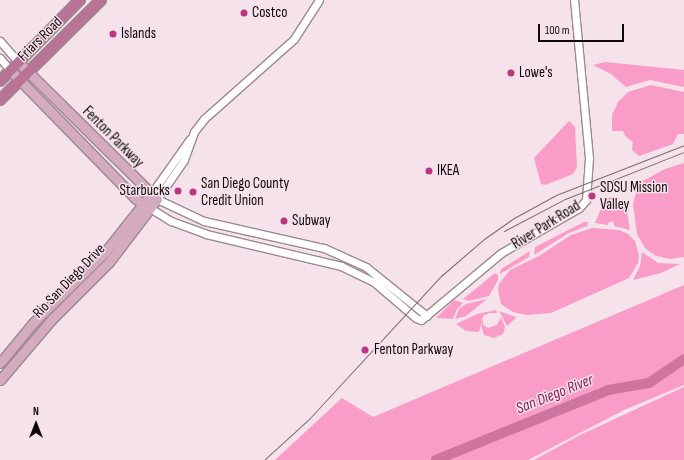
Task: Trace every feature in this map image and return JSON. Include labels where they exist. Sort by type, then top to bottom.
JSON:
[{"type":"highway","name":"Friars Road","points":[[0,81],[80,0]]},
{"type":"highway","name":"Friars Road","points":[[0,100],[102,0]]},
{"type":"main road","name":"Fenton Parkway","points":[[15,67],[147,206]]},
{"type":"main road","name":"Fenton Parkway","points":[[23,77],[154,197]]},
{"type":"main road","name":"Rio San Diego Drive","points":[[0,380],[41,331],[109,262],[154,197]]},
{"type":"main road","name":"Rio San Diego Drive","points":[[0,363],[33,323],[105,252],[147,206]]},
{"type":"main road","points":[[33,323],[41,331]]},
{"type":"street","points":[[154,197],[204,119],[294,39],[319,0]]},
{"type":"street","name":"River Park Road","points":[[427,316],[489,262],[538,230],[579,208],[586,200],[589,158],[574,0]]},
{"type":"street","name":"Fenton Parkway","points":[[0,41],[15,67]]},
{"type":"street","name":"Fenton Parkway","points":[[0,58],[15,67]]},
{"type":"street","points":[[154,197],[184,160],[190,139]]},
{"type":"street","name":"Fenton Parkway","points":[[147,206],[171,221],[206,234],[341,266],[362,274],[416,318],[421,320],[427,316],[400,296],[366,267],[324,248],[204,221],[154,197]]},
{"type":"street","points":[[386,293],[400,296]]},
{"type":"shaded area","points":[[605,62],[684,70],[684,87],[650,80],[626,87],[611,74],[593,65]]},
{"type":"shaded area","points":[[651,85],[684,92],[684,134],[678,134],[673,144],[639,156],[632,150],[633,142],[625,136],[623,131],[612,131],[612,115],[618,102],[628,92]]},
{"type":"shaded area","points":[[569,121],[575,127],[577,167],[573,174],[545,185],[541,184],[534,158]]},
{"type":"shaded area","points":[[684,163],[684,257],[670,259],[656,256],[645,248],[637,234],[633,204],[637,189],[643,181],[665,169]]},
{"type":"shaded area","points":[[611,197],[618,199],[627,211],[630,230],[614,226],[613,221],[608,223],[608,225],[595,223],[605,199]]},
{"type":"shaded area","points":[[584,222],[588,222],[587,226],[569,233],[534,255],[535,247]]},
{"type":"shaded area","points":[[592,228],[619,230],[628,234],[635,241],[639,256],[638,263],[629,278],[551,313],[527,315],[513,312],[501,304],[498,290],[499,284],[510,270],[539,256],[571,235]]},
{"type":"shaded area","points":[[530,251],[529,257],[500,274],[501,269]]},
{"type":"shaded area","points":[[642,252],[658,263],[680,264],[661,273],[633,280],[640,266]]},
{"type":"shaded area","points":[[495,273],[498,275],[498,280],[489,296],[469,301],[463,299]]},
{"type":"shaded area","points":[[684,285],[684,385],[624,410],[528,460],[275,460],[342,398],[373,417]]},
{"type":"shaded area","points":[[487,299],[466,316],[455,319],[459,309],[466,304]]},
{"type":"shaded area","points":[[454,300],[463,303],[457,309],[453,319],[436,318]]},
{"type":"shaded area","points":[[496,310],[497,313],[489,313],[483,316],[479,332],[466,331],[456,324],[477,314]]},
{"type":"shaded area","points":[[499,311],[516,317],[516,318],[507,326]]},
{"type":"shaded area","points":[[501,317],[505,327],[503,334],[494,338],[484,335],[481,325],[483,319],[483,325],[488,328],[497,325]]},
{"type":"shaded area","points":[[684,387],[684,460],[534,460],[580,435]]},
{"type":"waterway","name":"San Diego River","points":[[436,460],[608,390],[649,383],[684,359]]},
{"type":"tram line","points":[[264,460],[309,419],[441,276],[484,239],[514,218],[556,195],[684,145]]},
{"type":"tram line","points":[[504,231],[565,199],[684,152]]},
{"type":"place","name":"Costco","points":[[244,13]]},
{"type":"place","name":"Islands","points":[[113,34]]},
{"type":"place","name":"Lowe's","points":[[511,73]]},
{"type":"place","name":"IKEA","points":[[429,171]]},
{"type":"place","name":"Starbucks","points":[[178,191]]},
{"type":"place","name":"San Diego County Credit Union","points":[[193,192]]},
{"type":"place","name":"SDSU Mission Valley","points":[[592,196]]},
{"type":"place","name":"Subway","points":[[284,221]]},
{"type":"place","name":"Fenton Parkway","points":[[365,350]]}]
